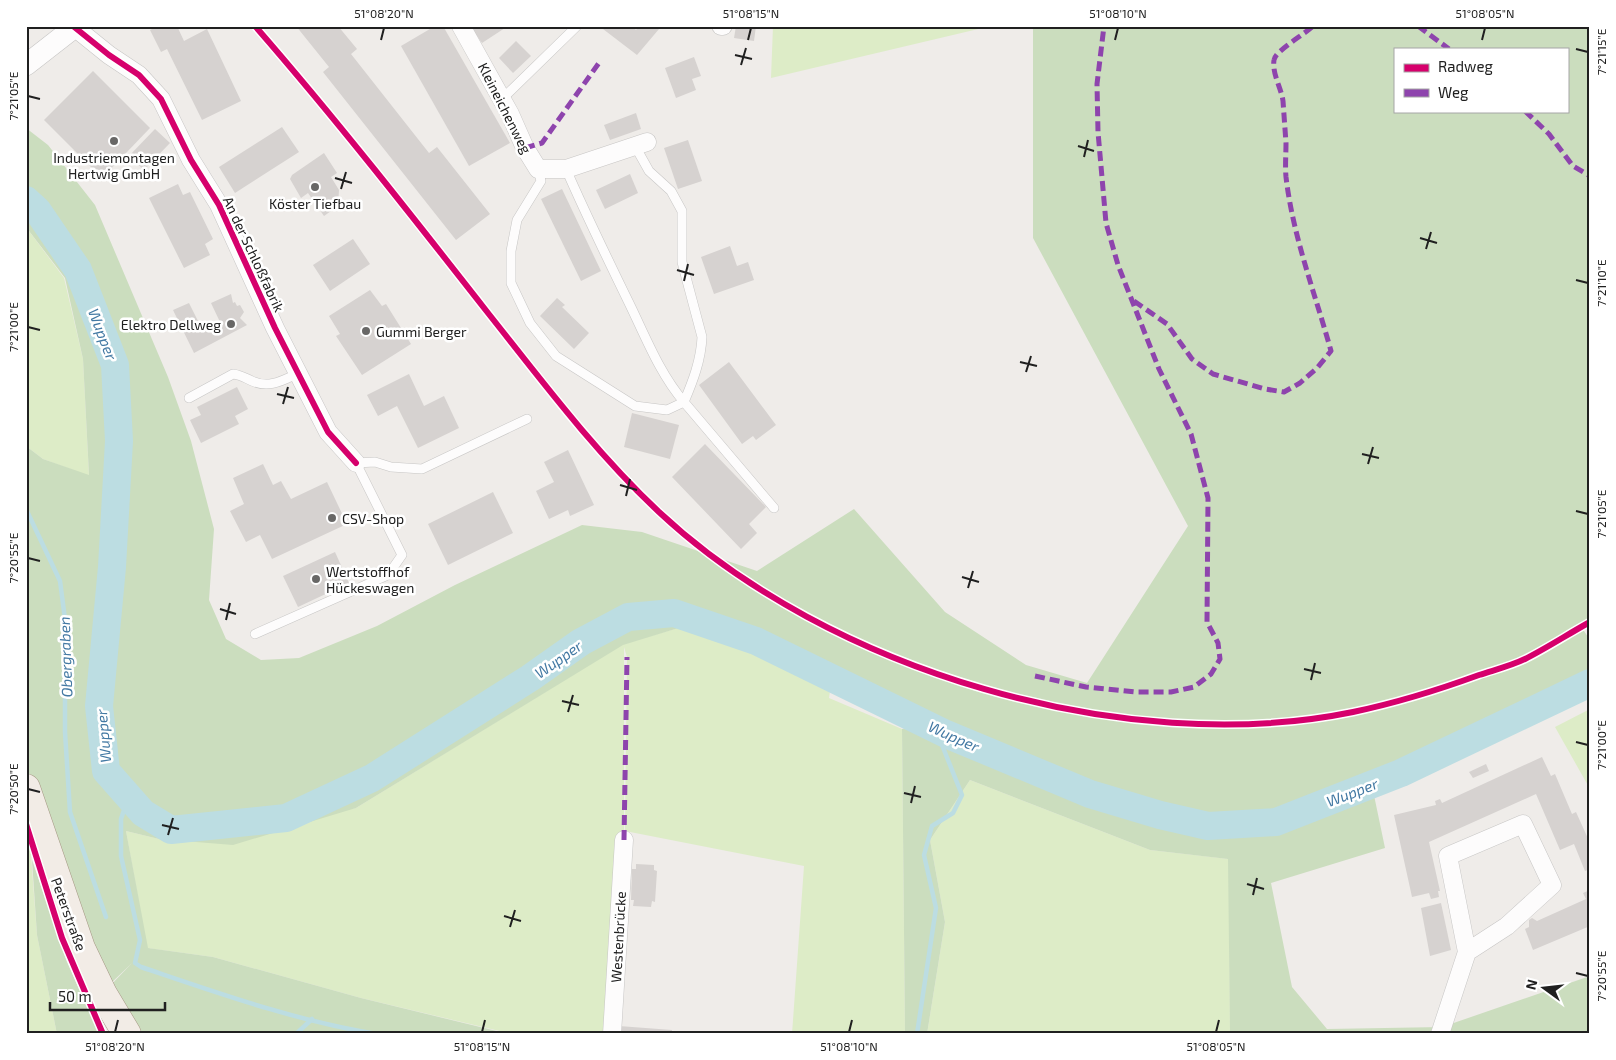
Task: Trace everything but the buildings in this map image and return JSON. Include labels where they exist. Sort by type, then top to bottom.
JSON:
[{"type":"main road","name":"Peterstraße","points":[[26,788],[81,948],[103,994],[127,1034]]},
{"type":"street","name":"Kleineichenweg","points":[[461,26],[538,169],[566,169],[641,144]]},
{"type":"street","points":[[26,65],[74,27]]},
{"type":"street","name":"An der Schloßfabrik","points":[[74,27],[109,55],[140,75],[161,99],[191,160],[219,205],[275,328],[328,432],[356,463]]},
{"type":"street","points":[[1440,1034],[1467,952],[1448,856],[1523,824],[1552,885],[1507,926],[1467,952]]},
{"type":"street","name":"Westenbrücke","points":[[612,1034],[624,840]]},
{"type":"lane","points":[[502,99],[577,26]]},
{"type":"lane","points":[[538,169],[541,181],[517,220],[510,251],[511,283],[530,323],[556,356],[635,406],[667,410],[684,402],[696,373],[702,337],[682,262],[682,211],[671,190],[649,171],[641,144]]},
{"type":"lane","points":[[566,169],[590,226],[652,352],[674,390],[774,508]]},
{"type":"lane","points":[[190,398],[233,374],[239,374],[260,384],[269,385],[299,372]]},
{"type":"lane","points":[[255,634],[388,575],[402,555],[356,463],[374,462],[391,467],[422,469],[528,419]]},
{"type":"green space","points":[[773,26],[991,26],[771,78]]},
{"type":"green space","points":[[1033,26],[1590,26],[1590,622],[1582,628],[1590,640],[1590,676],[1541,703],[1442,752],[1370,776],[1385,848],[1271,883],[1292,987],[1327,1029],[1442,1027],[1590,976],[1590,1034],[1230,1034],[1228,859],[1150,850],[970,780],[930,840],[945,922],[927,1034],[905,1034],[902,729],[930,723],[1086,781],[1018,750],[831,684],[685,626],[623,645],[356,808],[233,845],[159,839],[126,831],[148,948],[213,957],[361,998],[509,1034],[141,1034],[108,988],[132,963],[109,985],[35,785],[26,768],[26,446],[43,459],[89,475],[83,359],[65,278],[26,227],[26,128],[48,145],[95,205],[168,377],[191,441],[214,529],[209,600],[226,639],[261,660],[299,658],[377,626],[455,585],[582,525],[642,532],[757,571],[854,509],[945,612],[1026,665],[1087,683],[1188,526],[1033,238]]},
{"type":"green space","points":[[26,227],[64,278],[83,359],[89,476],[43,459],[26,446]]},
{"type":"green space","points":[[685,626],[831,684],[829,698],[902,729],[905,1034],[792,1034],[804,866],[625,831],[627,657],[624,647],[624,840],[607,1034],[512,1034],[361,998],[213,957],[147,948],[126,831],[159,839],[356,808],[623,644]]},
{"type":"green space","points":[[1590,709],[1590,789],[1555,727]]},
{"type":"green space","points":[[970,780],[1150,850],[1229,859],[1230,1034],[927,1034],[945,922],[930,840]]},
{"type":"green space","points":[[26,788],[37,935],[57,1034],[26,1034]]},
{"type":"green space","points":[[32,860],[67,962],[99,1034],[57,1034],[37,935]]},
{"type":"waterway","name":"Wupper","points":[[26,200],[37,210],[78,270],[115,365],[119,441],[112,567],[99,706],[106,771],[143,813],[171,830],[286,818],[372,778],[530,678],[581,642],[628,617],[674,613],[756,641],[946,734],[1090,794],[1160,815],[1208,826],[1276,822],[1401,773],[1590,683]]},
{"type":"waterway","name":"Obergraben","points":[[26,509],[60,581],[65,619],[65,732],[70,812],[106,917]]},
{"type":"waterway","points":[[917,1034],[936,908],[924,855],[932,826],[953,813],[962,795],[942,745],[946,734]]},
{"type":"waterway","points":[[129,795],[121,819],[121,856],[140,940],[135,963],[141,967],[199,987],[287,1014],[377,1034]]},
{"type":"waterway","points":[[296,1034],[312,1019]]},
{"type":"marked path","points":[[1035,676],[1086,687],[1135,692],[1171,692],[1194,687],[1211,674],[1220,659],[1218,643],[1207,622],[1208,498],[1191,434],[1159,369],[1118,265],[1106,223],[1098,132],[1097,84],[1104,26]]},
{"type":"marked path","points":[[1134,301],[1167,324],[1192,359],[1213,374],[1265,389],[1284,392],[1300,383],[1317,368],[1331,351],[1299,243],[1289,199],[1283,101],[1274,65],[1274,60],[1279,52],[1313,26]]},
{"type":"marked path","points":[[1418,26],[1448,48]]},
{"type":"marked path","points":[[525,148],[542,143],[601,60]]},
{"type":"marked path","points":[[1526,112],[1549,134],[1573,166],[1590,176]]},
{"type":"marked path","points":[[624,840],[627,657]]},
{"type":"cycle path","points":[[73,26],[109,55],[139,75],[161,99],[191,160],[219,205],[275,328],[328,432],[356,463]]},
{"type":"cycle path","points":[[255,26],[315,96],[570,416],[635,489],[659,512],[728,568],[807,617],[893,657],[984,689],[1078,711],[1172,723],[1265,723],[1353,712],[1432,691],[1520,661],[1590,622]]},
{"type":"cycle path","points":[[26,824],[62,938],[103,1034]]},
{"type":"place","name":"Industriemontagen Hertwig GmbH","points":[[114,141]]},
{"type":"place","name":"Köster Tiefbau","points":[[315,187]]},
{"type":"place","name":"Elektro Dellweg","points":[[231,324]]},
{"type":"place","name":"Gummi Berger","points":[[366,331]]},
{"type":"place","name":"CSV-Shop","points":[[332,518]]},
{"type":"place","name":"Wertstoffhof Hückeswagen","points":[[316,579]]}]
